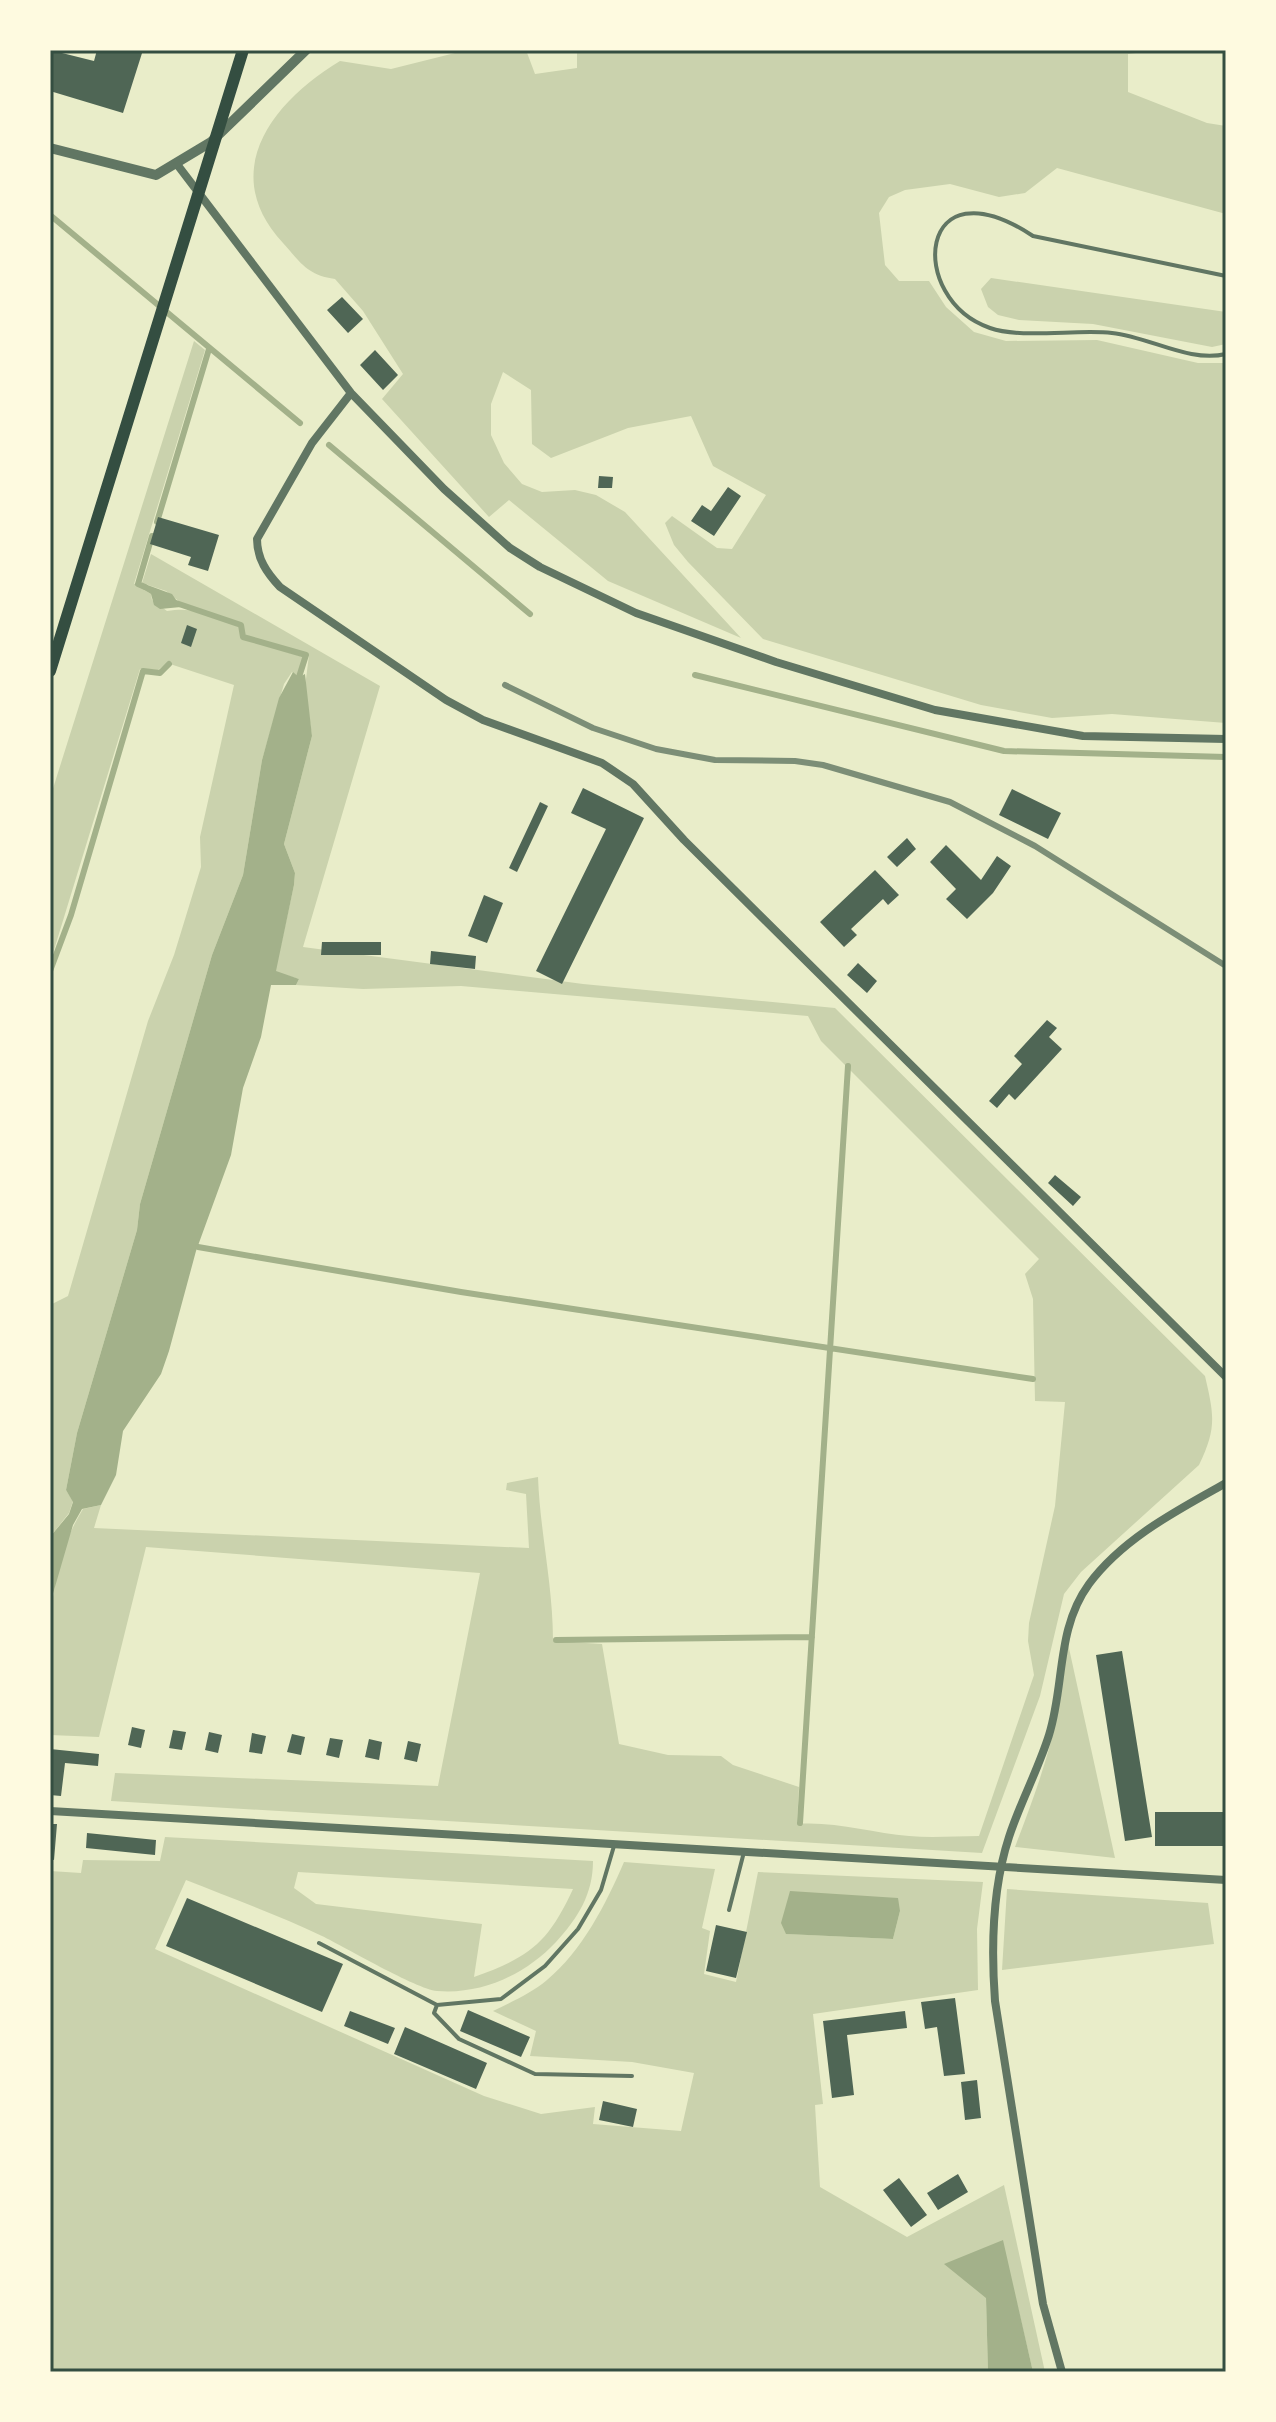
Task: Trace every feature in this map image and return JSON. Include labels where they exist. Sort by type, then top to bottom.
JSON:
[{"type":"highway","points":[[51,667],[70,597],[243,50]]},
{"type":"street","points":[[50,148],[156,175],[211,142],[306,50]]},
{"type":"street","points":[[176,163],[351,393],[444,489],[510,548],[573,585],[636,613],[776,662],[935,710],[1083,736],[1226,739]]},
{"type":"street","points":[[351,393],[312,443],[257,539],[257,551],[269,575],[280,587],[446,700],[483,720],[602,763],[633,784],[695,851],[1226,1377]]},
{"type":"street","points":[[1062,2372],[1043,2304],[995,2001],[992,1959],[1002,1865],[1009,1837],[1049,1735],[1058,1700],[1064,1637],[1073,1608],[1090,1583],[1128,1544],[1226,1483]]},
{"type":"street","points":[[50,1811],[1226,1880]]},
{"type":"lane","points":[[1226,276],[1033,236],[1017,225],[976,213],[958,213],[948,220],[935,248],[935,265],[951,300],[986,327],[997,331],[1115,333],[1191,353],[1226,354]]},
{"type":"lane","points":[[319,1943],[437,2005],[501,1999],[534,1976],[591,1911],[601,1890],[614,1846]]},
{"type":"lane","points":[[729,1910],[744,1852]]},
{"type":"lane","points":[[437,2005],[434,2013],[459,2039],[535,2074],[632,2076]]},
{"type":"shaded area","points":[[467,50],[526,50],[535,74],[577,68],[577,50],[1161,50],[1128,54],[1128,92],[1207,123],[1226,126],[1226,214],[1057,168],[1025,193],[999,197],[950,184],[905,190],[889,197],[879,213],[885,265],[899,281],[929,281],[946,307],[974,332],[1006,341],[1097,340],[1198,363],[1226,363],[1226,723],[1112,714],[1052,718],[981,705],[763,639],[688,562],[674,545],[665,523],[672,516],[717,548],[732,549],[766,495],[713,466],[691,416],[628,428],[551,458],[532,444],[531,390],[503,372],[491,404],[491,435],[504,463],[522,484],[542,492],[575,490],[596,495],[625,512],[741,638],[608,581],[509,500],[489,517],[382,399],[403,374],[363,311],[335,279],[311,271],[283,243],[264,216],[255,190],[254,165],[262,140],[275,117],[316,77],[340,61],[391,69]]},
{"type":"shaded area","points":[[991,278],[1226,312],[1226,344],[1212,347],[1093,324],[1019,320],[998,315],[988,307],[981,289]]},
{"type":"shaded area","points":[[194,341],[205,350],[134,584],[151,594],[152,600],[167,611],[187,610],[212,616],[239,627],[241,638],[303,657],[297,675],[292,672],[284,684],[262,760],[243,875],[212,955],[140,1204],[137,1230],[77,1433],[66,1490],[73,1501],[69,1513],[50,1537],[50,1305],[68,1296],[148,1021],[174,955],[201,867],[200,837],[234,685],[167,663],[158,670],[140,669],[50,963],[50,798]]},
{"type":"shaded area","points":[[151,554],[380,686],[303,947],[583,984],[835,1008],[1205,1376],[1212,1421],[1209,1441],[1199,1465],[1081,1572],[1064,1594],[1040,1696],[982,1853],[111,1801],[115,1773],[438,1786],[480,1573],[146,1547],[99,1737],[50,1735],[49,1648],[54,1590],[60,1562],[83,1509],[101,1505],[94,1528],[529,1548],[526,1494],[506,1490],[507,1483],[538,1477],[553,1641],[602,1644],[619,1744],[668,1755],[721,1756],[733,1765],[799,1787],[797,1824],[825,1824],[918,1837],[979,1836],[1034,1675],[1028,1641],[1029,1623],[1055,1506],[1065,1402],[1035,1401],[1033,1299],[1025,1274],[1039,1259],[821,1041],[808,1016],[461,986],[363,989],[296,985],[299,979],[275,972],[295,873],[284,844],[312,736],[305,687],[309,655],[245,635],[243,624],[181,603],[166,591],[142,583]]},
{"type":"shaded area","points":[[142,583],[172,594],[181,607],[160,609],[154,605],[151,594],[134,584]]},
{"type":"shaded area","points":[[293,672],[299,677],[305,674],[312,736],[284,844],[295,873],[276,971],[299,979],[296,985],[271,985],[261,1037],[243,1088],[231,1155],[196,1251],[161,1374],[123,1431],[116,1475],[101,1505],[82,1509],[73,1525],[50,1604],[50,1537],[69,1514],[73,1502],[66,1490],[77,1433],[137,1230],[140,1204],[212,955],[243,875],[262,760],[279,698]]},
{"type":"shaded area","points":[[1065,1630],[1115,1858],[1015,1847],[1051,1741],[1062,1687]]},
{"type":"shaded area","points":[[165,1837],[593,1861],[583,1905],[556,1942],[517,1973],[470,1990],[427,1989],[305,1928],[186,1880],[155,1949],[484,2096],[541,2114],[595,2107],[593,2124],[681,2131],[694,2073],[632,2062],[530,2056],[536,2031],[493,2011],[541,1985],[560,1968],[601,1910],[624,1862],[715,1869],[702,1928],[710,1931],[704,1974],[736,1982],[758,1872],[983,1882],[977,1929],[978,1990],[813,2014],[823,2104],[815,2105],[820,2187],[907,2237],[1004,2185],[1045,2372],[1033,2372],[1002,2240],[986,2298],[988,2372],[50,2372],[50,1871],[81,1873],[83,1860],[160,1861]],"holes":[[[298,1872],[573,1889],[555,1923],[535,1946],[510,1962],[474,1977],[482,1924],[316,1904],[294,1888]],[[900,1911],[893,1939],[787,1934]]]},
{"type":"shaded area","points":[[1007,1889],[1208,1903],[1214,1944],[1002,1970]]},
{"type":"shaded area","points":[[790,1891],[898,1898],[900,1911],[893,1939],[786,1934],[781,1923]]},
{"type":"shaded area","points":[[1003,2240],[1033,2372],[988,2372],[986,2298],[944,2264]]},
{"type":"building","points":[[50,50],[94,61],[97,50],[143,50],[123,113],[50,91]]},
{"type":"building","points":[[342,297],[363,319],[348,333],[327,310]]},
{"type":"building","points":[[375,350],[398,375],[383,390],[360,365]]},
{"type":"building","points":[[599,476],[613,477],[612,488],[598,488]]},
{"type":"building","points":[[728,487],[741,496],[714,536],[691,521],[702,505],[711,511]]},
{"type":"building","points":[[158,517],[219,535],[208,571],[188,565],[191,557],[150,544]]},
{"type":"building","points":[[187,625],[197,629],[191,647],[181,643]]},
{"type":"building","points":[[583,788],[644,818],[562,984],[536,971],[606,829],[571,813]]},
{"type":"building","points":[[1012,789],[1061,813],[1048,839],[999,815]]},
{"type":"building","points":[[540,802],[548,806],[517,872],[509,868]]},
{"type":"building","points":[[907,838],[916,849],[897,867],[887,857]]},
{"type":"building","points":[[946,845],[981,880],[997,856],[1011,866],[993,893],[967,919],[946,899],[956,889],[930,862]]},
{"type":"building","points":[[875,870],[899,895],[888,905],[883,899],[851,929],[857,935],[844,947],[820,922]]},
{"type":"building","points":[[484,895],[503,903],[487,943],[468,936]]},
{"type":"building","points":[[322,942],[381,942],[381,955],[321,955]]},
{"type":"building","points":[[431,951],[476,956],[475,969],[430,964]]},
{"type":"building","points":[[858,963],[877,981],[867,993],[847,975]]},
{"type":"building","points":[[1047,1020],[1057,1028],[1049,1037],[1062,1049],[1015,1100],[1009,1094],[997,1108],[989,1101],[1022,1064],[1014,1056]]},
{"type":"building","points":[[1055,1175],[1081,1197],[1073,1206],[1048,1183]]},
{"type":"building","points":[[1122,1651],[1152,1837],[1125,1841],[1096,1655]]},
{"type":"building","points":[[132,1727],[145,1730],[141,1748],[128,1745]]},
{"type":"building","points":[[173,1730],[186,1732],[182,1750],[169,1748]]},
{"type":"building","points":[[209,1732],[222,1735],[218,1753],[205,1750]]},
{"type":"building","points":[[252,1733],[266,1736],[262,1754],[249,1752]]},
{"type":"building","points":[[292,1734],[305,1737],[301,1755],[287,1752]]},
{"type":"building","points":[[330,1738],[343,1740],[339,1758],[326,1755]]},
{"type":"building","points":[[369,1739],[382,1742],[379,1760],[365,1757]]},
{"type":"building","points":[[408,1741],[421,1744],[417,1762],[404,1759]]},
{"type":"building","points":[[50,1749],[99,1754],[98,1766],[65,1763],[61,1796],[50,1795]]},
{"type":"building","points":[[1155,1812],[1226,1812],[1226,1846],[1155,1846]]},
{"type":"building","points":[[50,1824],[57,1824],[54,1860],[50,1859]]},
{"type":"building","points":[[87,1833],[156,1840],[155,1855],[86,1848]]},
{"type":"building","points":[[187,1898],[343,1964],[322,2012],[166,1946]]},
{"type":"building","points":[[716,1925],[747,1932],[736,1978],[706,1971]]},
{"type":"building","points":[[955,1998],[965,2074],[944,2076],[937,2027],[925,2029],[921,2002]]},
{"type":"building","points":[[468,2010],[530,2037],[521,2057],[460,2031]]},
{"type":"building","points":[[350,2011],[395,2028],[388,2044],[344,2026]]},
{"type":"building","points":[[905,2011],[907,2028],[847,2035],[854,2095],[832,2098],[823,2021]]},
{"type":"building","points":[[405,2027],[487,2063],[476,2089],[394,2054]]},
{"type":"building","points":[[977,2080],[981,2118],[965,2120],[961,2082]]},
{"type":"building","points":[[603,2101],[637,2109],[633,2127],[599,2120]]},
{"type":"building","points":[[958,2174],[968,2192],[938,2210],[927,2193]]},
{"type":"building","points":[[899,2178],[927,2215],[911,2227],[883,2190]]},
{"type":"waterway","points":[[50,215],[300,423]]},
{"type":"waterway","points":[[157,522],[209,349]]},
{"type":"waterway","points":[[329,445],[530,614]]},
{"type":"waterway","points":[[145,587],[138,584],[152,536]]},
{"type":"waterway","points":[[176,603],[241,625],[243,637],[306,655],[299,677]]},
{"type":"waterway","points":[[50,971],[71,915],[143,671],[160,673],[169,664]]},
{"type":"waterway","points":[[695,675],[1004,751],[1226,757]]},
{"type":"waterway","points":[[800,1823],[848,1066]]},
{"type":"waterway","points":[[198,1247],[461,1292],[1033,1379]]},
{"type":"waterway","points":[[556,1640],[812,1637]]},
{"type":"railway","points":[[505,685],[593,728],[656,749],[715,760],[795,761],[823,765],[950,802],[1035,846],[1226,966]]}]
